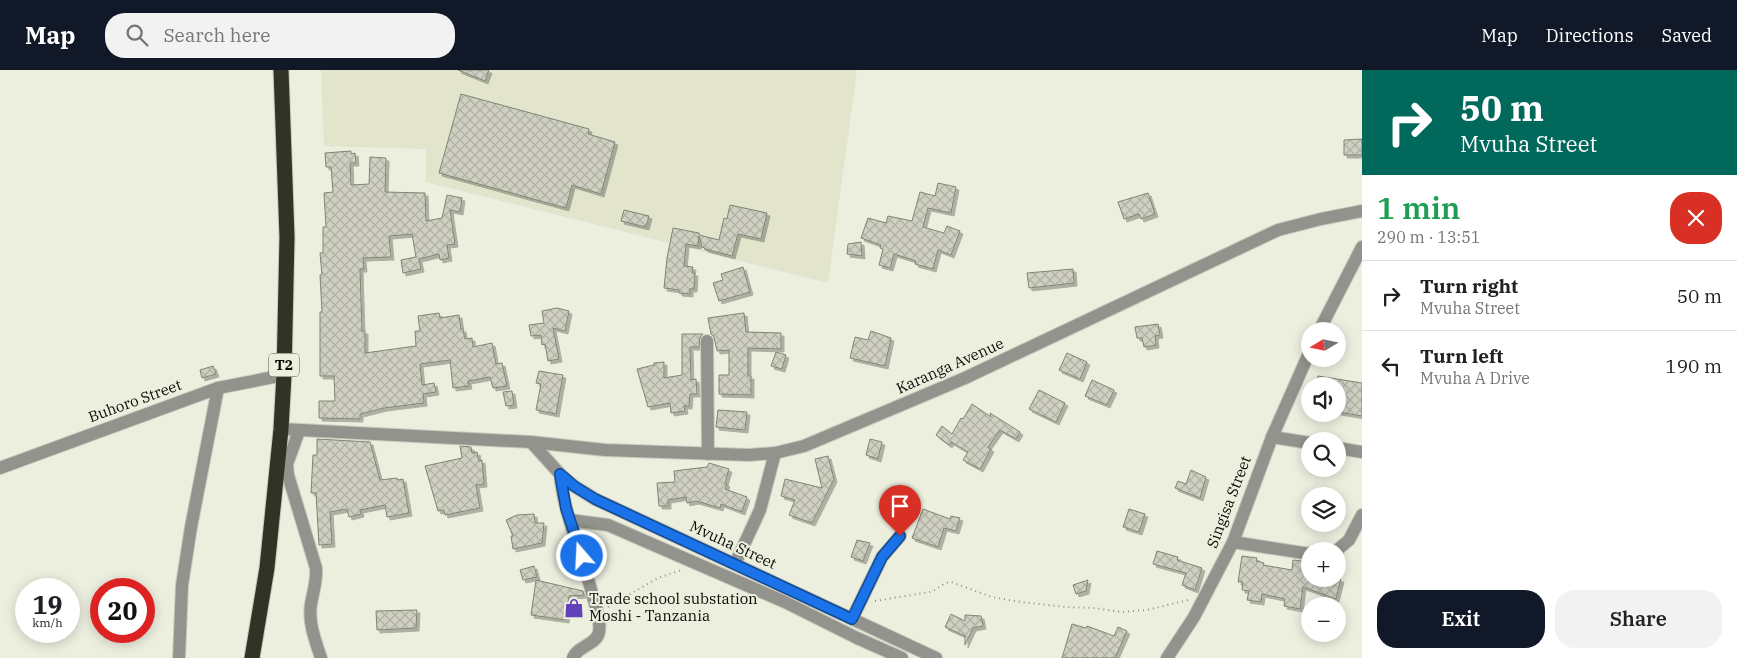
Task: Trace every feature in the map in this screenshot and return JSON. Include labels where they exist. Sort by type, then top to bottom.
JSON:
[{"type":"highway","name":"T2","points":[[252,658],[268,568],[284,375],[287,237],[281,70]]},
{"type":"street","name":"Karanga Avenue","points":[[281,429],[531,442],[605,450],[749,455],[775,453],[804,446],[965,378],[1278,230],[1362,211]]},
{"type":"street","points":[[1324,322],[1362,247]]},
{"type":"street","points":[[706,341],[708,454]]},
{"type":"street","name":"Singisa Street","points":[[1167,658],[1194,618],[1233,542],[1272,437],[1302,368]]},
{"type":"street","name":"Buhoro Street","points":[[0,468],[218,388],[284,375]]},
{"type":"street","points":[[179,658],[182,585],[190,527],[218,388]]},
{"type":"street","points":[[299,431],[288,464],[288,476],[316,568],[317,576],[310,616],[321,658]]},
{"type":"street","points":[[1272,437],[1301,442]]},
{"type":"street","name":"Mvuha Street","points":[[531,442],[560,474],[574,486],[595,499],[936,658]]},
{"type":"street","points":[[1346,449],[1362,452]]},
{"type":"street","points":[[734,564],[760,510],[775,453]]},
{"type":"street","points":[[560,474],[562,493],[587,572],[597,612],[599,632],[596,639],[575,653],[573,658]]},
{"type":"street","points":[[1346,543],[1362,514]]},
{"type":"street","points":[[570,520],[608,525],[785,602],[902,658]]},
{"type":"street","points":[[852,619],[882,557],[900,536]]},
{"type":"street","points":[[1233,542],[1301,553]]},
{"type":"path","points":[[597,612],[658,578],[701,565]]},
{"type":"path","points":[[860,604],[930,592],[936,590],[945,582],[951,582],[992,597],[1021,602],[1121,612],[1147,610],[1187,600],[1202,602]]},
{"type":"shaded area","points":[[321,70],[857,70],[828,283],[426,182],[426,149],[324,146]]},
{"type":"building","points":[[458,70],[489,70],[485,81]]},
{"type":"building","points":[[461,94],[589,129],[588,134],[615,142],[601,194],[572,185],[566,208],[439,173]]},
{"type":"building","points":[[1362,139],[1362,155],[1344,155],[1344,140]]},
{"type":"building","points":[[351,151],[351,154],[355,153],[356,163],[350,163],[351,185],[369,184],[370,157],[386,158],[385,192],[425,193],[426,221],[442,218],[447,195],[462,198],[460,212],[450,210],[455,244],[447,245],[449,258],[440,260],[439,254],[419,259],[421,269],[403,273],[401,260],[416,257],[412,234],[389,236],[391,257],[363,258],[364,269],[360,269],[362,331],[365,331],[365,353],[416,346],[415,331],[420,331],[418,316],[439,313],[440,318],[459,315],[465,339],[472,338],[473,347],[492,343],[496,364],[502,363],[507,386],[493,388],[490,377],[468,381],[469,386],[453,388],[450,360],[420,364],[422,385],[434,383],[436,392],[423,394],[424,403],[384,408],[360,414],[360,419],[319,418],[319,401],[335,401],[334,376],[320,376],[320,312],[322,312],[320,275],[322,275],[320,253],[323,253],[323,227],[326,227],[324,193],[333,192],[331,167],[326,167],[325,153]]},
{"type":"building","points":[[938,183],[956,187],[951,213],[928,208],[923,227],[944,233],[947,226],[960,231],[951,255],[938,250],[933,269],[915,264],[916,261],[894,254],[890,268],[879,265],[883,249],[880,248],[881,245],[861,238],[868,218],[886,223],[888,216],[912,221],[920,192],[935,196]]},
{"type":"building","points":[[1148,193],[1155,214],[1141,219],[1139,214],[1124,219],[1118,202]]},
{"type":"building","points":[[730,205],[767,213],[761,239],[738,234],[732,256],[705,249],[702,247],[699,236],[698,246],[686,244],[684,266],[693,267],[692,273],[695,273],[694,289],[690,289],[690,294],[664,288],[673,228],[699,233],[699,235],[719,240],[724,218],[727,219]]},
{"type":"building","points":[[624,210],[649,216],[646,227],[621,221]]},
{"type":"building","points":[[861,242],[862,256],[847,254],[848,244]]},
{"type":"building","points":[[743,267],[750,292],[719,301],[713,283],[723,280],[721,274]]},
{"type":"building","points":[[1073,269],[1074,283],[1029,288],[1027,273]]},
{"type":"building","points":[[557,308],[569,311],[565,331],[553,328],[559,359],[548,361],[545,344],[542,345],[541,335],[531,336],[529,325],[544,323],[542,311]]},
{"type":"building","points":[[744,313],[746,332],[781,333],[781,349],[748,348],[748,376],[751,376],[751,395],[719,394],[719,375],[729,375],[729,350],[717,351],[708,318]]},
{"type":"building","points":[[1158,324],[1160,335],[1155,336],[1156,345],[1144,347],[1142,338],[1137,338],[1135,327]]},
{"type":"building","points":[[871,331],[891,338],[885,366],[850,358],[855,337],[868,340]]},
{"type":"building","points":[[682,334],[703,334],[700,337],[699,347],[690,347],[691,380],[696,379],[697,394],[690,394],[689,406],[684,406],[685,411],[671,413],[670,403],[648,407],[637,369],[654,365],[654,363],[664,362],[664,378],[682,375]]},
{"type":"building","points":[[776,352],[786,355],[782,369],[771,366]]},
{"type":"building","points":[[1067,353],[1087,362],[1080,379],[1059,370]]},
{"type":"building","points":[[213,366],[216,374],[202,378],[200,370]]},
{"type":"building","points":[[539,371],[563,375],[556,414],[536,410],[541,384],[536,383]]},
{"type":"building","points":[[1092,380],[1114,390],[1107,405],[1085,396]]},
{"type":"building","points":[[1346,380],[1362,383],[1362,416],[1346,413]]},
{"type":"building","points":[[1039,390],[1065,403],[1056,422],[1029,409]]},
{"type":"building","points":[[512,391],[514,405],[506,406],[503,392]]},
{"type":"building","points":[[972,404],[991,417],[990,413],[1020,432],[1016,439],[1000,430],[988,447],[991,449],[980,469],[963,460],[968,452],[951,442],[949,445],[936,435],[942,426],[952,434]]},
{"type":"building","points":[[718,410],[747,412],[745,430],[716,427]]},
{"type":"building","points":[[317,439],[370,442],[380,480],[403,479],[409,513],[387,517],[385,505],[360,510],[361,514],[349,517],[347,509],[330,512],[332,544],[319,545],[316,493],[311,493],[313,455],[317,455]]},
{"type":"building","points":[[870,439],[882,442],[878,459],[866,455]]},
{"type":"building","points":[[460,446],[471,447],[472,453],[477,452],[479,461],[482,460],[484,484],[476,485],[480,508],[445,515],[444,510],[438,511],[425,466],[462,458]]},
{"type":"building","points":[[828,456],[834,479],[812,523],[789,515],[795,500],[781,496],[785,479],[822,488],[815,459]]},
{"type":"building","points":[[709,463],[729,469],[725,489],[747,497],[742,512],[721,504],[720,508],[696,501],[687,503],[686,497],[668,500],[668,506],[659,506],[657,483],[675,482],[674,471],[707,467]]},
{"type":"building","points":[[1191,470],[1206,477],[1200,498],[1175,488],[1178,481],[1186,484]]},
{"type":"building","points":[[923,509],[950,519],[951,516],[960,518],[956,531],[944,528],[938,547],[912,538]]},
{"type":"building","points":[[1129,509],[1145,514],[1139,532],[1123,527]]},
{"type":"building","points":[[534,514],[535,523],[544,523],[542,543],[513,549],[511,536],[513,536],[506,520],[517,515]]},
{"type":"building","points":[[857,540],[870,543],[863,561],[851,557]]},
{"type":"building","points":[[1157,551],[1178,557],[1177,560],[1202,568],[1195,590],[1182,585],[1186,573],[1153,564]]},
{"type":"building","points":[[1242,556],[1257,558],[1256,561],[1264,563],[1263,565],[1292,570],[1293,560],[1301,561],[1301,587],[1303,587],[1300,609],[1284,606],[1285,599],[1262,594],[1261,602],[1247,600],[1249,591],[1242,590],[1243,582],[1238,582]]},
{"type":"building","points":[[534,566],[537,577],[523,580],[520,570]]},
{"type":"building","points":[[536,580],[583,591],[584,595],[569,596],[566,620],[531,615]]},
{"type":"building","points":[[1088,580],[1086,591],[1076,594],[1073,585]]},
{"type":"building","points":[[1303,587],[1339,587],[1336,597],[1330,597]]},
{"type":"building","points":[[417,610],[416,628],[377,630],[376,611]]},
{"type":"building","points":[[951,614],[965,621],[965,615],[981,616],[983,626],[973,628],[965,645],[965,636],[945,627]]},
{"type":"building","points":[[1072,624],[1086,628],[1087,626],[1114,636],[1118,627],[1127,631],[1115,658],[1062,658]]},
{"type":"place","name":"Trade school substation Moshi - Tanzania","points":[[574,608]]},
{"type":"route","points":[[582,556],[566,508],[560,474],[574,486],[595,499],[852,619],[882,557],[900,536]]}]
